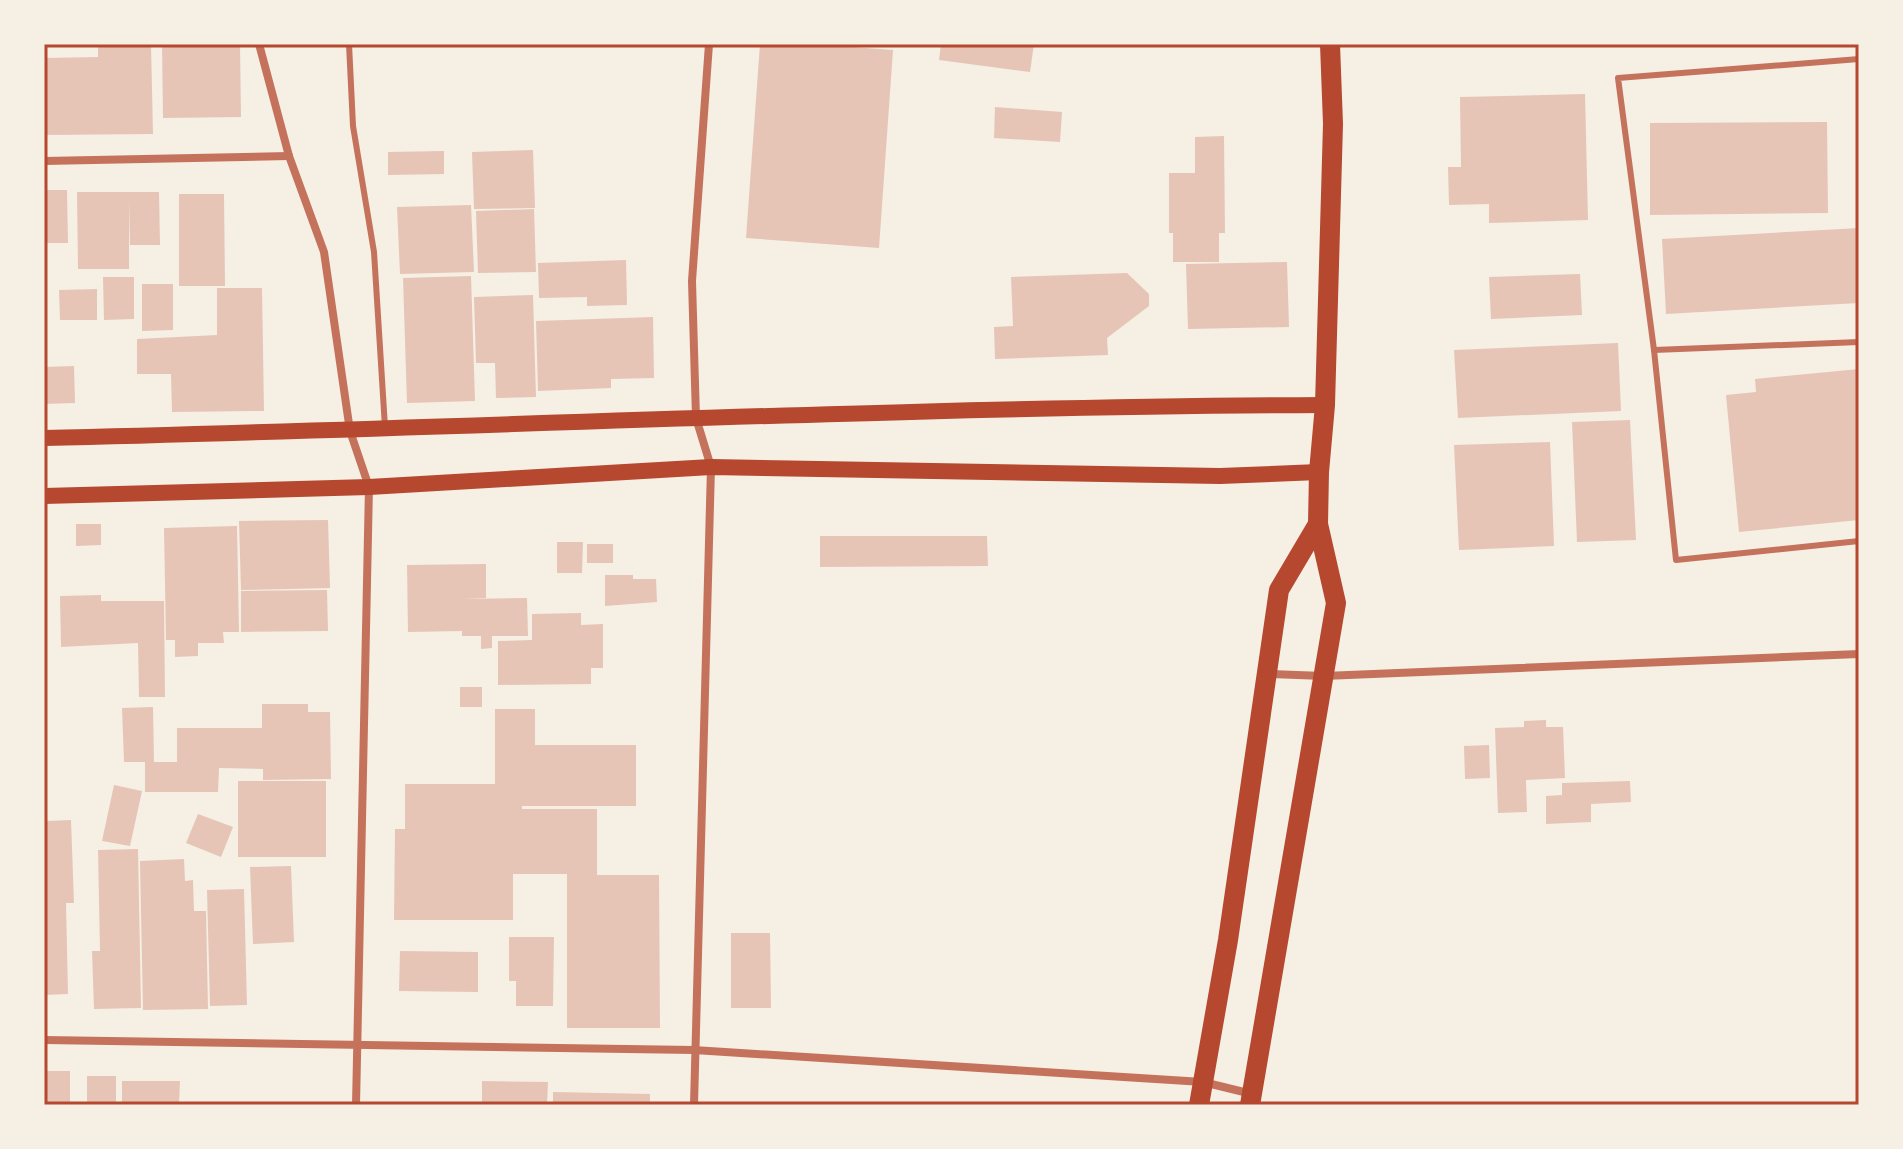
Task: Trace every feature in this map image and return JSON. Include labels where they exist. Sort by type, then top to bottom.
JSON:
[{"type":"main road","points":[[1251,1099],[1336,603],[1318,524],[1325,405],[1333,124],[1330,44]]},
{"type":"main road","points":[[44,438],[385,430],[696,418],[1325,405]]},
{"type":"main road","points":[[44,496],[369,487],[711,467],[1220,476],[1319,472]]},
{"type":"main road","points":[[1199,1105],[1228,940],[1279,590],[1318,524]]},
{"type":"street","points":[[259,44],[289,156],[324,252],[350,431],[369,487],[356,1105]]},
{"type":"street","points":[[694,1105],[711,467],[696,418],[692,281],[709,44]]},
{"type":"street","points":[[44,161],[289,156]]},
{"type":"street","points":[[1266,674],[1324,676],[1859,654]]},
{"type":"street","points":[[44,1040],[694,1050],[1203,1082],[1251,1099]]},
{"type":"lane","points":[[349,44],[353,126],[374,252],[385,430]]},
{"type":"lane","points":[[1859,59],[1618,78],[1654,350],[1676,560],[1859,541]]},
{"type":"lane","points":[[1654,350],[1859,342]]},
{"type":"building","points":[[98,44],[151,44],[153,134],[44,135],[44,58],[98,57]]},
{"type":"building","points":[[162,44],[240,44],[241,117],[163,118]]},
{"type":"building","points":[[760,44],[893,50],[879,248],[746,238]]},
{"type":"building","points":[[941,44],[1034,44],[1030,72],[939,60]]},
{"type":"building","points":[[1585,94],[1588,220],[1489,223],[1489,204],[1449,205],[1448,167],[1461,167],[1460,97]]},
{"type":"building","points":[[995,107],[1062,112],[1060,142],[994,138]]},
{"type":"building","points":[[1827,122],[1828,213],[1650,215],[1650,123]]},
{"type":"building","points":[[1224,136],[1225,233],[1219,233],[1219,262],[1173,262],[1173,233],[1169,233],[1169,173],[1195,173],[1195,137]]},
{"type":"building","points":[[533,150],[535,208],[474,209],[472,152]]},
{"type":"building","points":[[444,151],[444,174],[388,175],[388,152]]},
{"type":"building","points":[[44,190],[67,190],[68,243],[44,243]]},
{"type":"building","points":[[77,192],[159,192],[160,245],[130,245],[129,200],[129,269],[78,269]]},
{"type":"building","points":[[179,194],[224,194],[225,286],[179,286]]},
{"type":"building","points":[[471,205],[474,272],[400,274],[397,207]]},
{"type":"building","points":[[534,209],[536,272],[478,273],[476,211]]},
{"type":"building","points":[[1859,228],[1859,303],[1666,314],[1662,239]]},
{"type":"building","points":[[626,260],[627,305],[587,306],[587,297],[539,298],[538,263]]},
{"type":"building","points":[[1287,262],[1289,327],[1188,329],[1186,264]]},
{"type":"building","points":[[1127,273],[1149,294],[1149,306],[1107,338],[1108,355],[995,359],[994,327],[1013,326],[1011,277]]},
{"type":"building","points":[[1580,274],[1582,315],[1491,319],[1489,277]]},
{"type":"building","points":[[471,276],[475,401],[407,403],[403,278]]},
{"type":"building","points":[[103,277],[134,277],[134,319],[104,320]]},
{"type":"building","points":[[142,284],[173,284],[173,330],[142,331]]},
{"type":"building","points":[[217,288],[262,288],[264,411],[172,412],[171,374],[137,374],[137,339],[217,335]]},
{"type":"building","points":[[97,289],[97,320],[60,320],[59,290]]},
{"type":"building","points":[[533,295],[536,397],[496,398],[495,363],[476,363],[474,297]]},
{"type":"building","points":[[653,317],[654,378],[611,379],[611,388],[538,391],[536,321]]},
{"type":"building","points":[[1618,343],[1621,411],[1458,418],[1454,350]]},
{"type":"building","points":[[74,366],[75,403],[44,404],[44,367]]},
{"type":"building","points":[[1859,369],[1859,520],[1739,532],[1726,395],[1756,392],[1755,379]]},
{"type":"building","points":[[1630,420],[1636,540],[1577,542],[1572,422]]},
{"type":"building","points":[[1550,442],[1554,546],[1459,550],[1454,445]]},
{"type":"building","points":[[328,520],[330,588],[241,590],[239,521]]},
{"type":"building","points":[[76,524],[101,524],[101,545],[76,546]]},
{"type":"building","points":[[237,526],[239,632],[223,632],[224,643],[198,643],[198,656],[175,657],[175,640],[166,640],[164,528]]},
{"type":"building","points":[[820,536],[987,536],[988,566],[820,567]]},
{"type":"building","points":[[557,542],[583,542],[582,573],[557,573]]},
{"type":"building","points":[[587,544],[613,544],[613,563],[587,563]]},
{"type":"building","points":[[486,564],[486,598],[462,599],[527,598],[528,636],[492,636],[492,648],[481,649],[481,636],[462,636],[462,631],[408,632],[407,565]]},
{"type":"building","points":[[605,575],[656,579],[657,602],[605,606]]},
{"type":"building","points":[[327,590],[328,631],[241,632],[241,591]]},
{"type":"building","points":[[101,595],[101,601],[164,601],[165,697],[139,697],[138,643],[61,647],[60,596]]},
{"type":"building","points":[[581,613],[581,625],[603,624],[603,668],[591,668],[591,684],[498,685],[498,641],[532,640],[532,614]]},
{"type":"building","points":[[460,687],[482,687],[482,707],[460,707]]},
{"type":"building","points":[[262,704],[308,704],[308,712],[330,712],[331,779],[263,780],[263,769],[219,768],[218,792],[145,792],[145,762],[124,762],[122,708],[153,707],[154,762],[177,762],[177,728],[262,728]]},
{"type":"building","points":[[495,709],[535,709],[535,745],[636,745],[636,806],[522,806],[522,809],[597,809],[597,875],[659,875],[660,1028],[567,1028],[567,874],[513,874],[513,920],[394,920],[395,829],[405,829],[405,784],[495,784]]},
{"type":"building","points":[[1546,720],[1546,727],[1563,727],[1565,778],[1526,780],[1527,812],[1498,813],[1495,728],[1524,727],[1524,721]]},
{"type":"building","points":[[1489,745],[1490,778],[1465,779],[1464,746]]},
{"type":"building","points":[[238,781],[326,781],[326,857],[238,857]]},
{"type":"building","points":[[1630,781],[1631,802],[1591,804],[1591,822],[1546,824],[1546,796],[1562,795],[1562,783]]},
{"type":"building","points":[[114,785],[142,791],[130,846],[102,841]]},
{"type":"building","points":[[198,814],[233,827],[221,857],[186,843]]},
{"type":"building","points":[[71,820],[74,903],[66,903],[68,994],[44,995],[46,821]]},
{"type":"building","points":[[138,849],[141,1008],[94,1009],[92,951],[100,951],[98,850]]},
{"type":"building","points":[[184,859],[185,881],[193,880],[194,911],[206,911],[208,1009],[143,1010],[140,861]]},
{"type":"building","points":[[291,866],[294,942],[253,944],[250,867]]},
{"type":"building","points":[[244,889],[247,1005],[210,1006],[207,890]]},
{"type":"building","points":[[731,933],[770,933],[771,1008],[731,1008]]},
{"type":"building","points":[[509,937],[554,937],[553,1006],[516,1006],[516,981],[509,981]]},
{"type":"building","points":[[400,951],[478,952],[478,992],[399,991]]},
{"type":"building","points":[[44,1071],[70,1071],[70,1105],[44,1105]]},
{"type":"building","points":[[87,1076],[116,1076],[116,1105],[87,1105]]},
{"type":"building","points":[[122,1081],[180,1081],[179,1105],[122,1105]]},
{"type":"building","points":[[482,1081],[548,1082],[547,1105],[482,1105]]},
{"type":"building","points":[[553,1092],[650,1094],[650,1105],[553,1105]]}]
